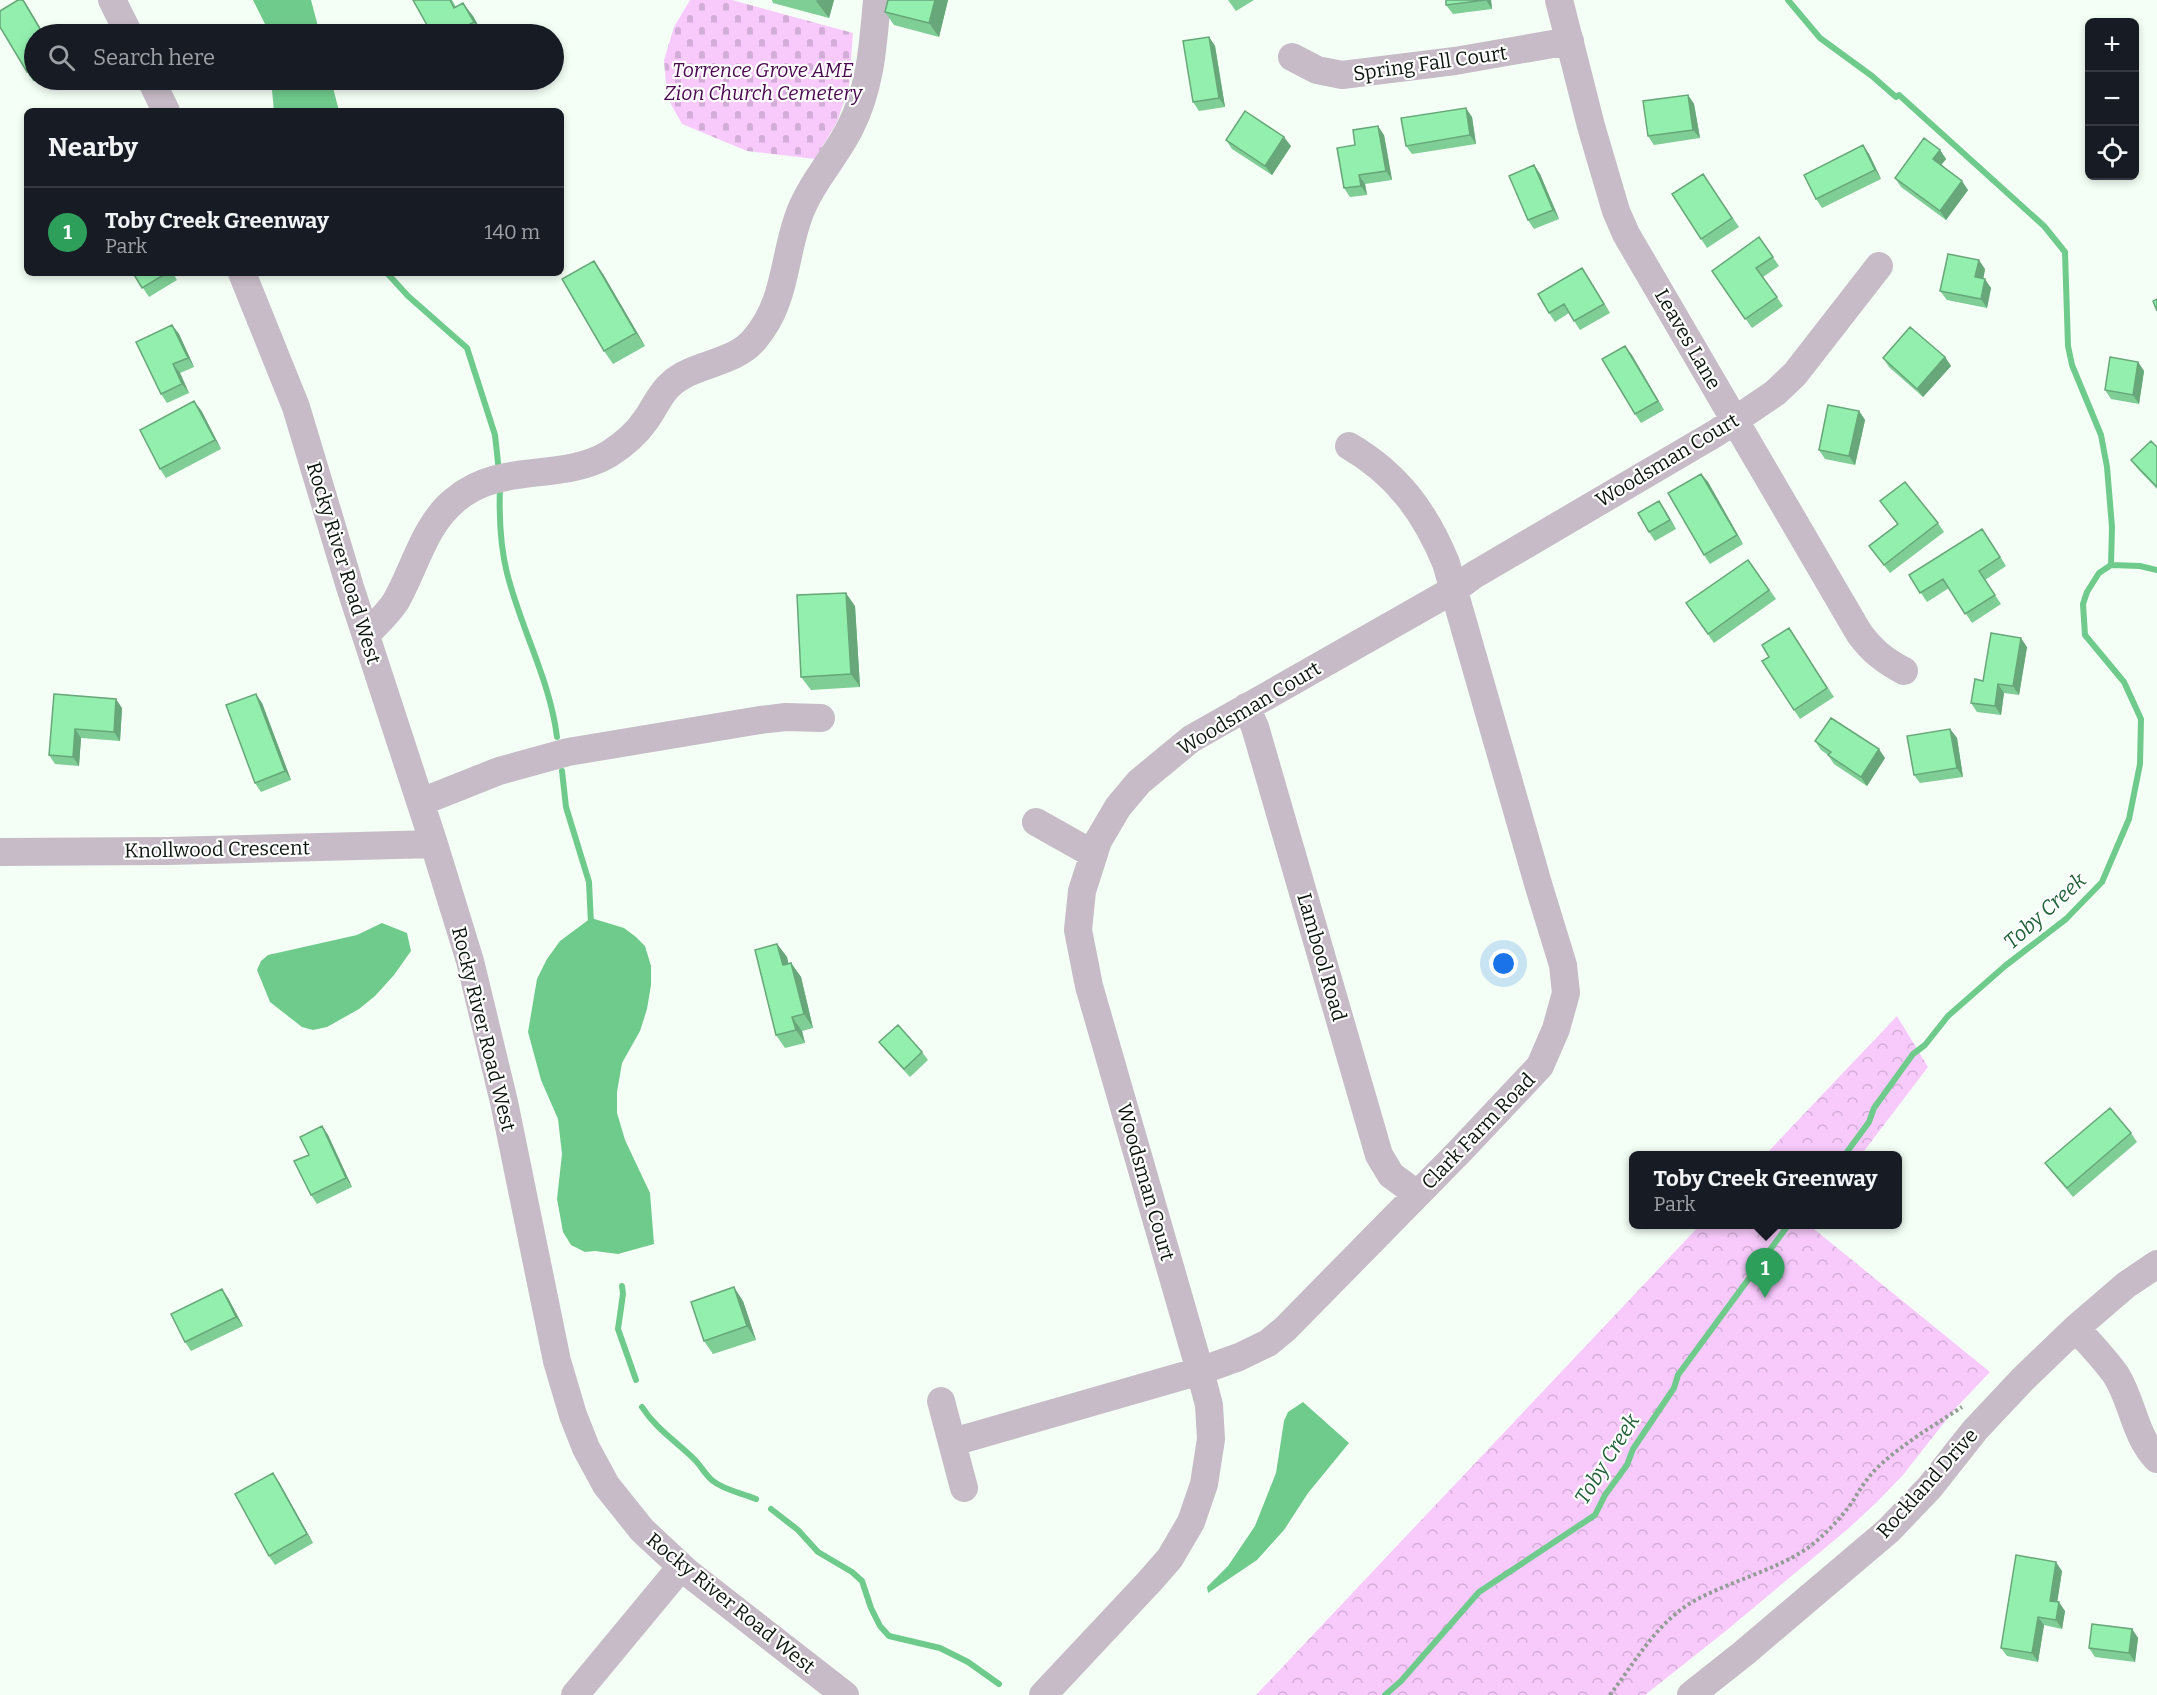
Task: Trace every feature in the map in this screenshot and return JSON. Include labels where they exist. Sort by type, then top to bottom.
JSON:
[{"type":"street","points":[[112,0],[124,24]]},
{"type":"street","points":[[366,635],[395,602],[421,547],[453,501],[484,481],[588,464],[608,454],[628,441],[644,423],[669,385],[686,372],[713,364],[753,342],[778,302],[799,215],[811,191],[852,125],[863,97],[870,71],[877,0]]},
{"type":"street","name":"Leaves Lane","points":[[1559,0],[1591,126],[1616,211],[1626,234],[1869,647],[1886,662],[1904,671]]},
{"type":"street","name":"Spring Fall Court","points":[[1293,57],[1317,70],[1342,75],[1455,61],[1570,41]]},
{"type":"street","points":[[156,90],[165,108]]},
{"type":"street","name":"Woodsman Court","points":[[1043,1695],[1170,1558],[1191,1522],[1204,1484],[1211,1439],[1209,1405],[1089,986],[1078,930],[1082,891],[1094,854],[1098,842],[1118,807],[1139,782],[1191,739],[1455,588],[1735,420],[1775,393],[1795,374],[1880,266]]},
{"type":"street","name":"Rocky River Road West","points":[[243,276],[296,407],[470,961],[490,1039],[557,1361],[573,1415],[586,1448],[618,1503],[642,1530],[681,1567],[846,1695]]},
{"type":"street","name":"Clark Farm Road","points":[[953,1442],[1200,1371],[1239,1357],[1268,1343],[1285,1329],[1540,1066],[1556,1029],[1566,993],[1563,965],[1455,588],[1436,537],[1414,502],[1391,477],[1349,446]]},
{"type":"street","name":"Lambool Road","points":[[1246,707],[1254,727],[1379,1155],[1391,1175],[1417,1194]]},
{"type":"street","points":[[421,802],[499,771],[568,752],[760,720],[786,717],[821,718]]},
{"type":"street","points":[[1036,822],[1094,854]]},
{"type":"street","name":"Knollwood Crescent","points":[[0,852],[167,851],[434,844]]},
{"type":"street","name":"Rockland Drive","points":[[1691,1695],[1889,1530],[1930,1487],[1975,1430],[2022,1379],[2126,1285],[2157,1264]]},
{"type":"street","points":[[2076,1328],[2116,1375],[2139,1432],[2157,1459]]},
{"type":"street","points":[[941,1401],[964,1488]]},
{"type":"street","points":[[575,1695],[681,1567]]},
{"type":"path","points":[[1610,1695],[1668,1619],[1693,1602],[1808,1548],[1839,1518],[1863,1483],[1877,1468],[1921,1434]]},
{"type":"green space","name":"Torrence Grove AME Zion Church Cemetery","points":[[690,0],[732,0],[853,33],[849,87],[837,122],[815,159],[747,151],[682,124],[667,97],[664,60],[674,27]]},
{"type":"green space","points":[[1897,1016],[1928,1067],[1864,1151],[1769,1151]]},
{"type":"green space","points":[[1696,1229],[1814,1229],[1990,1372],[1954,1410],[1903,1475],[1877,1502],[1727,1630],[1645,1695],[1256,1695]]},
{"type":"shaded area","points":[[253,0],[311,0],[317,24],[265,24]]},
{"type":"shaded area","points":[[272,90],[334,90],[338,108],[274,108]]},
{"type":"shaded area","points":[[591,918],[624,928],[636,937],[645,946],[651,966],[647,1009],[640,1031],[622,1063],[617,1092],[617,1113],[625,1140],[650,1193],[654,1244],[618,1254],[585,1252],[571,1245],[563,1232],[557,1199],[562,1154],[558,1119],[541,1080],[528,1032],[537,979],[547,959],[560,941]]},
{"type":"shaded area","points":[[382,923],[407,933],[411,951],[394,975],[375,996],[359,1009],[327,1027],[313,1030],[302,1027],[270,1002],[257,970],[261,961],[268,955],[357,935]]},
{"type":"shaded area","points":[[1303,1402],[1349,1443],[1308,1493],[1284,1530],[1257,1560],[1208,1593],[1207,1587],[1228,1566],[1255,1526],[1276,1473],[1284,1421],[1288,1412]]},
{"type":"building","points":[[18,0],[23,0],[37,24],[24,24],[24,67],[0,27],[0,11]]},
{"type":"building","points":[[413,0],[450,0],[454,8],[463,3],[474,22],[470,24],[426,24]]},
{"type":"building","points":[[888,0],[935,0],[929,23],[885,12]]},
{"type":"building","points":[[1446,0],[1486,0],[1446,5]]},
{"type":"building","points":[[1209,37],[1219,98],[1193,102],[1183,41]]},
{"type":"building","points":[[1688,95],[1693,130],[1648,136],[1643,101]]},
{"type":"building","points":[[1466,108],[1470,135],[1406,146],[1401,118]]},
{"type":"building","points":[[1245,111],[1284,137],[1265,166],[1226,140]]},
{"type":"building","points":[[1378,126],[1386,171],[1359,175],[1361,186],[1344,188],[1337,148],[1355,145],[1353,130]]},
{"type":"building","points":[[1924,138],[1940,150],[1933,159],[1962,181],[1940,211],[1895,178]]},
{"type":"building","points":[[1863,145],[1875,170],[1816,199],[1804,175]]},
{"type":"building","points":[[1534,165],[1553,210],[1528,220],[1509,176]]},
{"type":"building","points":[[1703,174],[1732,218],[1701,239],[1672,194]]},
{"type":"building","points":[[1759,237],[1773,257],[1756,268],[1777,297],[1745,319],[1712,271]]},
{"type":"building","points":[[1948,254],[1979,260],[1975,277],[1985,279],[1981,299],[1940,291]]},
{"type":"building","points":[[594,261],[636,333],[604,351],[562,279]]},
{"type":"building","points":[[1582,268],[1604,304],[1574,321],[1564,304],[1549,313],[1538,294]]},
{"type":"building","points":[[135,276],[162,276],[142,288]]},
{"type":"building","points":[[2157,299],[2157,311],[2153,301]]},
{"type":"building","points":[[172,325],[188,358],[173,364],[182,384],[161,394],[136,342]]},
{"type":"building","points":[[1910,327],[1945,357],[1917,389],[1883,358]]},
{"type":"building","points":[[1625,346],[1658,401],[1635,414],[1602,359]]},
{"type":"building","points":[[2110,357],[2138,362],[2133,395],[2105,390]]},
{"type":"building","points":[[194,401],[215,440],[160,469],[140,430]]},
{"type":"building","points":[[1828,405],[1859,411],[1849,456],[1819,450]]},
{"type":"building","points":[[2151,441],[2157,447],[2157,487],[2131,460]]},
{"type":"building","points":[[1701,474],[1737,535],[1704,555],[1668,493]]},
{"type":"building","points":[[1905,482],[1938,523],[1884,565],[1869,546],[1898,524],[1880,501]]},
{"type":"building","points":[[1659,501],[1670,520],[1649,532],[1638,513]]},
{"type":"building","points":[[1982,529],[2000,557],[1979,571],[1995,595],[1965,614],[1943,579],[1920,593],[1909,575]]},
{"type":"building","points":[[1748,560],[1769,590],[1708,634],[1686,603]]},
{"type":"building","points":[[846,593],[851,674],[801,677],[797,595]]},
{"type":"building","points":[[1789,628],[1827,688],[1794,710],[1762,661],[1769,657],[1762,645]]},
{"type":"building","points":[[1991,633],[2021,638],[2013,686],[1998,684],[1995,706],[1971,703],[1975,679],[1983,681]]},
{"type":"building","points":[[54,694],[116,699],[114,732],[75,729],[73,757],[49,755]]},
{"type":"building","points":[[256,694],[285,771],[255,783],[226,705]]},
{"type":"building","points":[[1831,718],[1879,749],[1861,777],[1828,755],[1831,752],[1815,741]]},
{"type":"building","points":[[1950,729],[1957,768],[1914,775],[1907,736]]},
{"type":"building","points":[[777,944],[783,965],[791,963],[804,1014],[792,1017],[796,1030],[776,1035],[755,950]]},
{"type":"building","points":[[898,1025],[922,1052],[904,1069],[879,1042]]},
{"type":"building","points":[[2110,1108],[2131,1133],[2067,1188],[2045,1163]]},
{"type":"building","points":[[322,1126],[346,1178],[311,1195],[294,1161],[309,1155],[300,1137]]},
{"type":"building","points":[[734,1287],[747,1326],[704,1341],[691,1302]]},
{"type":"building","points":[[222,1289],[236,1317],[185,1342],[171,1314]]},
{"type":"building","points":[[273,1473],[307,1534],[269,1556],[235,1494]]},
{"type":"building","points":[[2016,1555],[2056,1562],[2050,1601],[2059,1602],[2056,1620],[2038,1617],[2032,1653],[2001,1648]]},
{"type":"building","points":[[2092,1624],[2132,1629],[2129,1653],[2089,1648]]},
{"type":"waterway","points":[[1788,0],[1820,38],[1872,76],[1896,97],[1899,95],[2044,226],[2065,252],[2068,346],[2072,365],[2101,435],[2107,467],[2112,527],[2111,565]]},
{"type":"waterway","points":[[390,276],[408,296],[467,348],[495,435],[499,472]]},
{"type":"waterway","points":[[500,486],[500,530],[507,573],[542,675],[557,737]]},
{"type":"waterway","name":"Toby Creek","points":[[1848,1151],[1869,1122],[1874,1108],[1913,1054],[1925,1045],[1948,1016],[2005,966],[2066,919],[2102,882],[2129,819],[2140,764],[2141,719],[2124,682],[2085,635],[2083,604],[2087,592],[2099,573],[2111,565],[2140,566],[2157,570]]},
{"type":"waterway","points":[[562,771],[566,807],[589,882],[591,924]]},
{"type":"waterway","name":"Toby Creek","points":[[1385,1695],[1401,1681],[1479,1592],[1595,1515],[1605,1495],[1627,1465],[1633,1449],[1674,1388],[1678,1375],[1785,1229]]},
{"type":"waterway","points":[[622,1286],[618,1329],[636,1380]]},
{"type":"waterway","points":[[642,1407],[713,1481],[756,1499]]},
{"type":"waterway","points":[[771,1509],[798,1530],[818,1552],[852,1572],[862,1581],[871,1608],[880,1626],[889,1636],[940,1648],[968,1662],[999,1684]]},
{"type":"place","name":"Toby Creek Greenway","points":[[1765,1298]]}]
